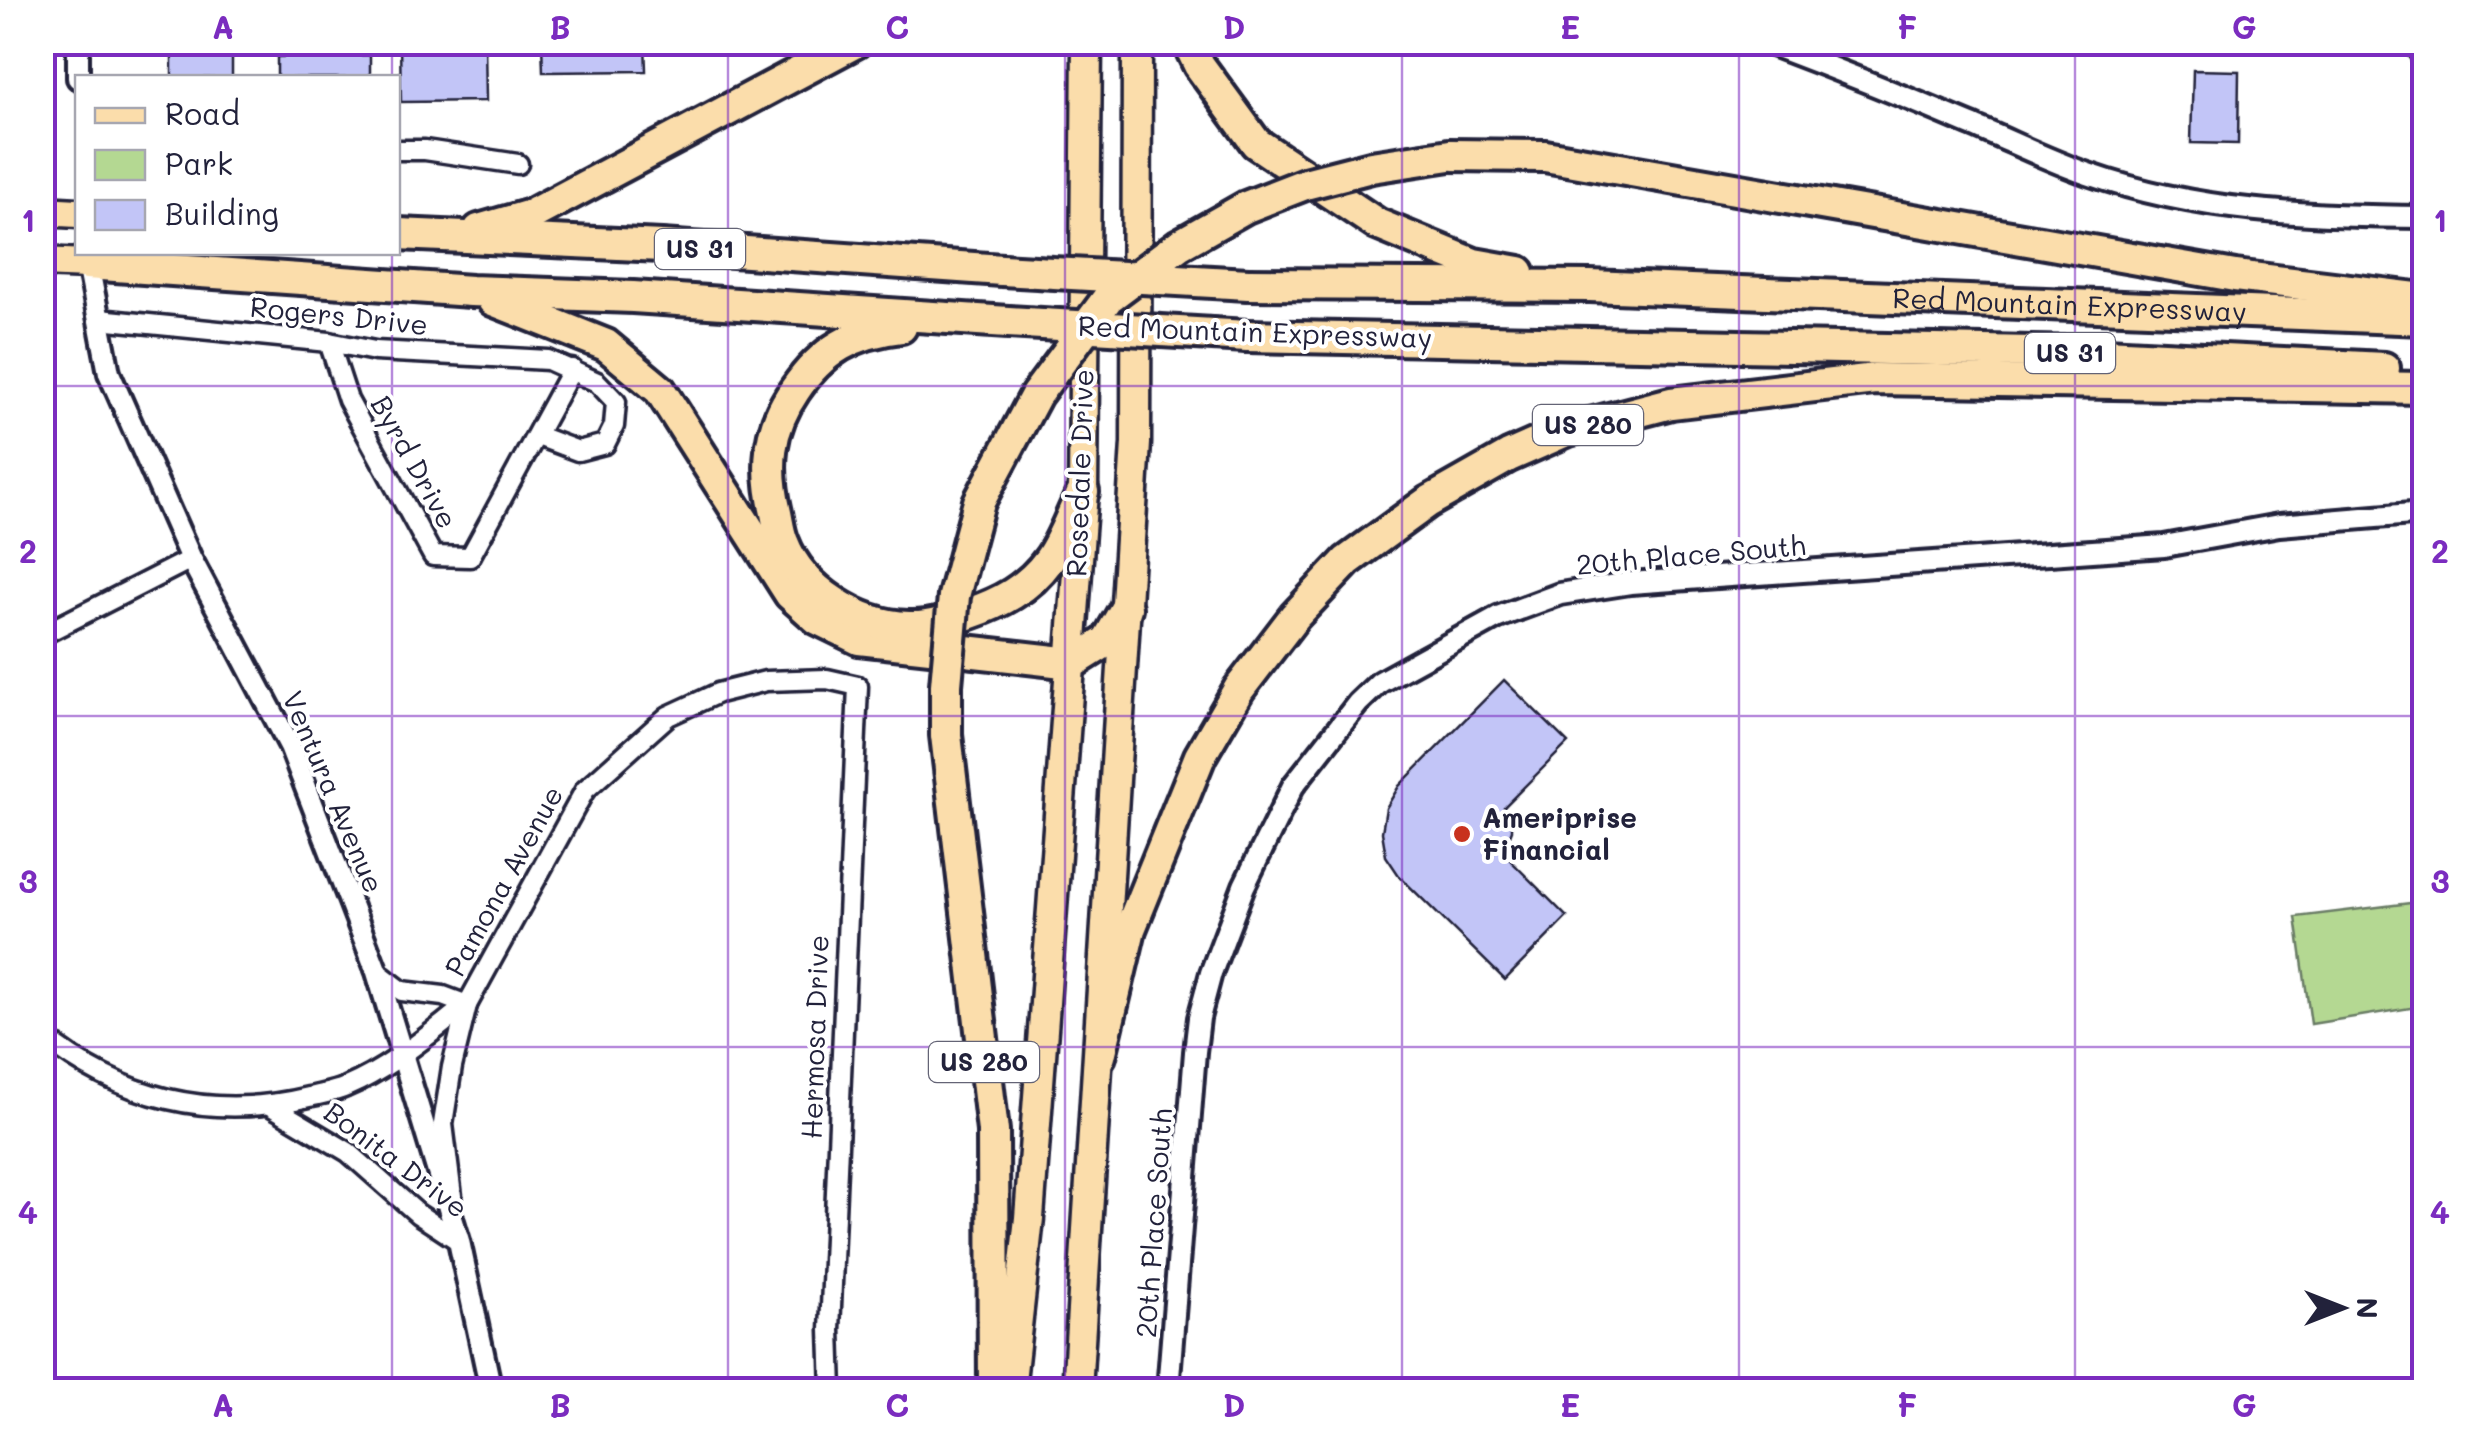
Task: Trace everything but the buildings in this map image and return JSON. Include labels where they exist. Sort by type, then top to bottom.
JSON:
[{"type":"highway","points":[[456,237],[531,214],[856,42]]},
{"type":"highway","points":[[1188,42],[1199,65],[1256,143],[1376,224],[1474,264],[1590,286]]},
{"type":"highway","name":"US 280","points":[[994,1390],[992,1131],[946,735],[954,596],[979,502],[1036,394],[1108,298],[1179,245],[1246,206],[1322,180],[1450,155],[1545,156],[2235,276],[2424,299]]},
{"type":"highway","name":"Red Mountain Expressway","points":[[400,234],[662,246],[1248,284],[1590,286],[2424,319]]},
{"type":"highway","name":"Red Mountain Expressway","points":[[86,258],[471,291],[1247,336],[2085,353],[2424,370]]},
{"type":"highway","points":[[471,291],[606,345],[660,390],[790,594],[818,619],[859,638],[1072,663],[1107,642],[1126,608]]},
{"type":"highway","points":[[975,320],[872,330],[844,341],[810,367],[779,414],[767,478],[783,544],[801,573],[825,598],[863,616],[907,628],[938,625],[1007,600],[1050,560],[1082,492]]},
{"type":"highway","name":"US 280","points":[[1100,1056],[1130,929],[1200,756],[1239,689],[1294,616],[1346,561],[1428,502],[1509,456],[1568,430],[1671,402],[1875,379],[2424,388]]},
{"type":"main road","name":"Rosedale Drive","points":[[1010,1390],[1029,1218],[1082,492],[1088,42]]},
{"type":"main road","name":"Rosedale Drive","points":[[1100,1056],[1136,443],[1137,42]]},
{"type":"main road","points":[[42,211],[75,212]]},
{"type":"main road","name":"US 31","points":[[42,262],[86,258]]},
{"type":"main road","name":"US 280","points":[[1078,1390],[1100,1056]]},
{"type":"street","points":[[78,42],[78,75]]},
{"type":"street","points":[[1764,42],[2087,174],[2133,187],[2242,210],[2317,216],[2424,217]]},
{"type":"street","points":[[400,150],[518,164]]},
{"type":"street","name":"Ventura Avenue","points":[[86,258],[110,373],[191,559],[290,746],[377,972],[458,1241]]},
{"type":"street","name":"Rogers Drive","points":[[98,319],[329,342],[375,351],[548,360],[572,369]]},
{"type":"street","name":"Byrd Drive","points":[[329,342],[348,400],[434,556],[470,557],[572,369]]},
{"type":"street","points":[[538,436],[578,451],[605,444],[614,426],[616,402],[597,382],[572,369]]},
{"type":"street","name":"20th Place South","points":[[1168,1390],[1194,1052],[1198,1018],[1211,973],[1244,886],[1293,786],[1358,703],[1380,682],[1498,616],[1560,594],[1630,584],[2164,546],[2279,524],[2424,513]]},
{"type":"street","points":[[42,635],[191,559]]},
{"type":"street","name":"Pamona Avenue","points":[[458,1241],[443,1124],[468,1005],[585,790],[668,716],[718,693],[766,680],[828,680],[858,686]]},
{"type":"street","name":"Hermosa Drive","points":[[832,1390],[830,1330],[858,686]]},
{"type":"street","name":"Pamona Avenue","points":[[377,972],[402,991],[443,996],[468,1005]]},
{"type":"street","name":"Pamona Avenue","points":[[401,1056],[468,1005]]},
{"type":"street","name":"Bonita Drive","points":[[42,1035],[74,1061],[130,1088],[182,1104],[271,1106],[345,1088],[401,1056]]},
{"type":"street","name":"Bonita Drive","points":[[271,1106],[348,1152],[418,1214],[458,1241],[491,1390]]},
{"type":"green space","points":[[2419,902],[2424,944],[2423,1006],[2311,1024],[2296,917]]},
{"type":"place","name":"Ameriprise Financial","points":[[1462,834]]}]
